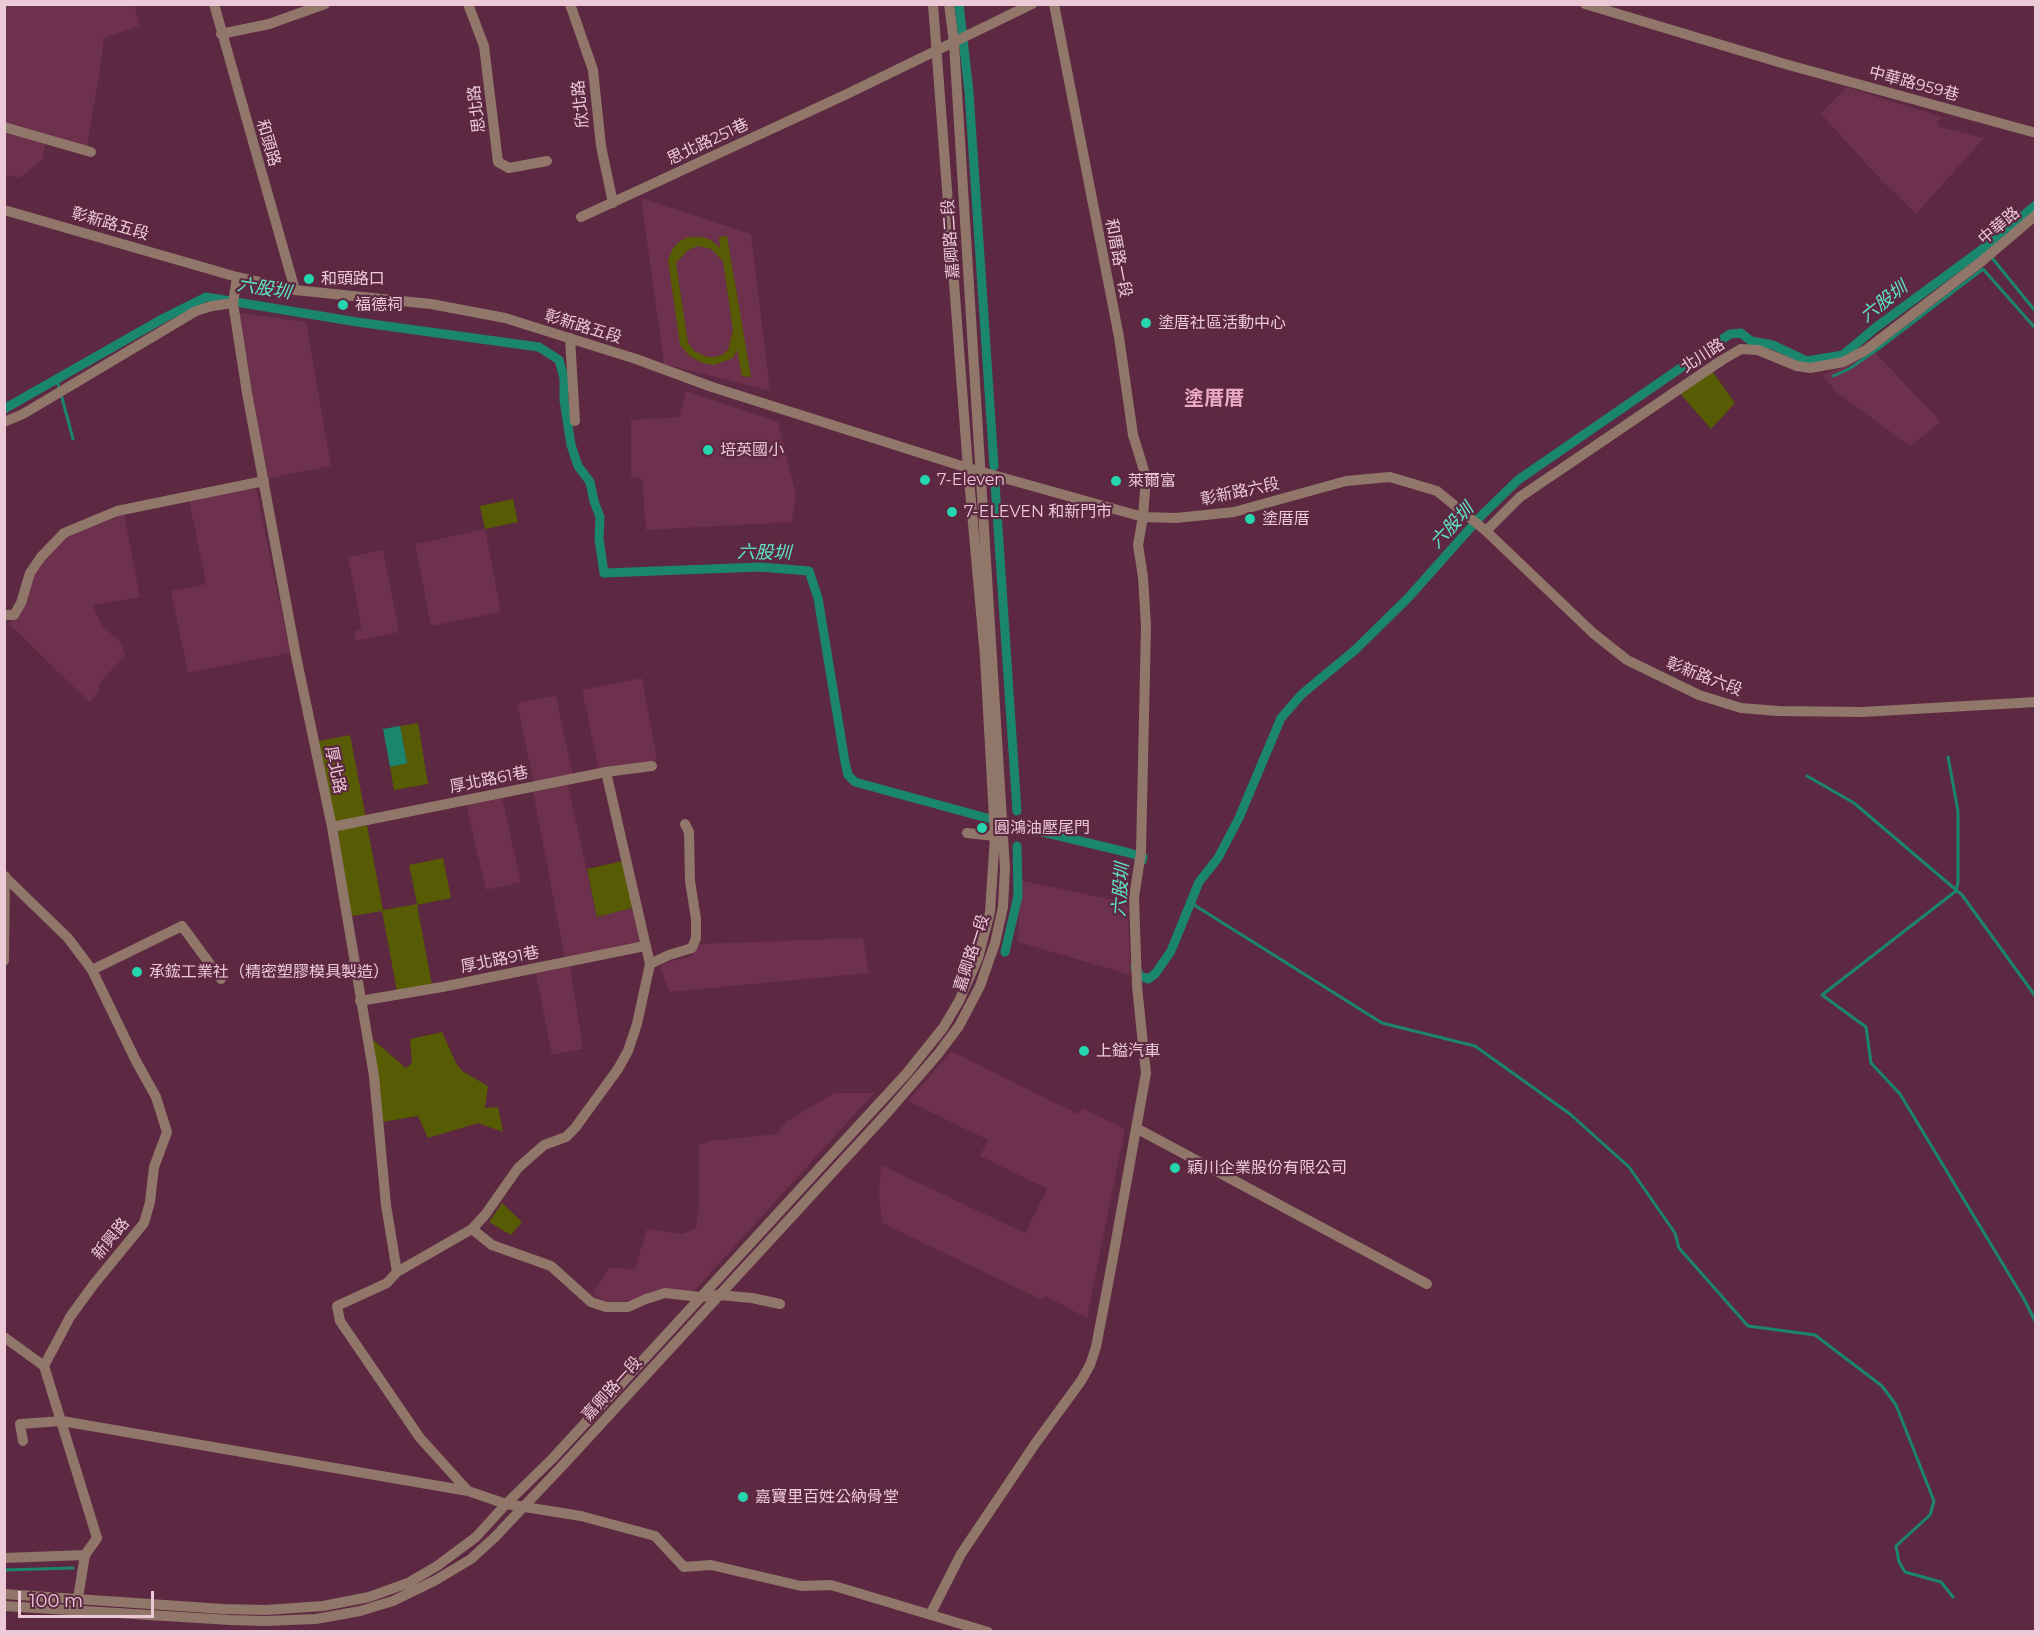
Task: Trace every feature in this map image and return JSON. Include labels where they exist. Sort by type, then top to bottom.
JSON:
[{"type":"street","name":"和頭路","points":[[214,4],[295,290]]},
{"type":"street","points":[[221,34],[269,24],[325,4]]},
{"type":"street","name":"思北路","points":[[468,4],[484,46],[498,162],[509,168],[547,161]]},
{"type":"street","name":"欣北路","points":[[570,4],[593,70],[600,146],[613,203]]},
{"type":"street","name":"嘉卿路二段","points":[[933,4],[968,468]]},
{"type":"street","name":"嘉卿路二段","points":[[949,4],[961,39],[981,472]]},
{"type":"street","name":"思北路251巷","points":[[581,217],[847,94],[1032,4]]},
{"type":"street","name":"和厝路一段","points":[[931,1613],[961,1554],[1090,1365],[1096,1347],[1146,1073],[1135,950],[1134,897],[1141,852],[1146,626],[1143,577],[1138,545],[1146,477],[1133,435],[1119,337],[1054,4]]},
{"type":"street","name":"中華路959巷","points":[[1585,4],[1785,64],[2036,133]]},
{"type":"street","points":[[4,127],[91,152]]},
{"type":"street","name":"彰新路五段","points":[[4,210],[237,277],[295,290],[431,304],[505,318],[712,387],[968,468],[1143,517]]},
{"type":"street","name":"中華路","points":[[1982,261],[2036,215]]},
{"type":"street","name":"北川路","points":[[1486,531],[1520,497],[1741,349],[1758,350],[1797,366],[1810,368],[1843,362],[1866,350],[1982,261]]},
{"type":"street","name":"厚北路","points":[[237,277],[233,303],[247,393],[296,656],[332,827],[374,1076],[386,1205],[397,1272]]},
{"type":"street","points":[[4,422],[22,414],[196,311],[233,303]]},
{"type":"street","points":[[570,338],[575,421]]},
{"type":"street","points":[[967,833],[1000,836],[968,468]]},
{"type":"street","points":[[981,472],[997,804]]},
{"type":"street","name":"彰新路六段","points":[[1143,517],[1176,518],[1215,515],[1346,481],[1390,477],[1437,491],[1486,531],[1593,633],[1627,660],[1699,695],[1741,708],[1778,711],[1862,712],[2036,702]]},
{"type":"street","points":[[4,615],[14,615],[21,603],[30,573],[41,557],[64,533],[117,512],[264,482]]},
{"type":"street","name":"厚北路61巷","points":[[332,827],[606,772],[652,766]]},
{"type":"street","points":[[468,1491],[420,1438],[340,1321],[336,1306],[387,1283],[397,1272],[472,1229],[485,1215],[518,1168],[544,1145],[566,1137],[575,1128],[618,1069],[628,1051],[637,1024],[650,964],[606,772]]},
{"type":"street","points":[[650,964],[692,948],[696,938],[696,919],[690,881],[689,832],[685,824]]},
{"type":"street","name":"嘉卿路一段","points":[[4,1594],[77,1605],[265,1622],[316,1619],[360,1611],[393,1601],[436,1580],[471,1558],[524,1506],[887,1113],[938,1054],[958,1026],[980,986],[995,943],[1003,907],[1000,836]]},
{"type":"street","name":"嘉卿路一段","points":[[4,1606],[77,1605],[266,1610],[323,1606],[369,1597],[408,1583],[476,1538],[506,1504],[553,1458],[906,1074],[943,1028],[978,958],[990,912],[1000,836]]},
{"type":"street","points":[[4,961],[5,876]]},
{"type":"street","name":"新興路","points":[[5,876],[68,938],[92,970],[136,1062],[156,1097],[167,1132],[154,1167],[150,1202],[144,1223],[70,1317],[44,1366]]},
{"type":"street","points":[[92,970],[182,926],[221,979]]},
{"type":"street","name":"厚北路91巷","points":[[360,1000],[442,987],[645,946]]},
{"type":"street","points":[[1136,1128],[1427,1284]]},
{"type":"street","points":[[472,1229],[492,1245],[551,1266],[591,1302],[606,1307],[628,1307],[665,1293],[700,1297],[719,1295],[752,1298],[780,1304]]},
{"type":"street","points":[[4,1337],[44,1366],[97,1538],[86,1555],[77,1605]]},
{"type":"street","points":[[23,1442],[21,1424],[62,1422],[468,1491],[506,1504],[581,1516],[655,1536],[684,1567],[711,1565],[801,1586],[831,1585],[931,1613],[988,1632]]},
{"type":"street","points":[[4,1558],[86,1555]]},
{"type":"shaded area","points":[[5,5],[134,5],[140,26],[104,38],[86,151],[5,126]]},
{"type":"shaded area","points":[[1846,87],[1942,117],[1937,122],[1939,127],[1984,138],[1916,214],[1882,181],[1821,114]]},
{"type":"shaded area","points":[[4,132],[45,143],[43,159],[20,178],[5,175]]},
{"type":"shaded area","name":"培英國小","points":[[641,198],[751,234],[770,391],[664,364]]},
{"type":"shaded area","points":[[727,236],[751,377],[742,376],[737,350],[733,358],[714,365],[702,363],[690,356],[680,345],[668,260],[673,248],[680,241],[689,237],[702,237],[711,240],[720,248],[719,237]],"holes":[[[698,246],[711,249],[723,261],[733,330],[728,350],[722,355],[707,357],[694,351],[688,343],[676,263],[688,250]]]},
{"type":"shaded area","points":[[231,312],[306,322],[331,466],[265,479]]},
{"type":"shaded area","points":[[1871,348],[1941,422],[1910,446],[1835,391],[1823,375],[1852,362]]},
{"type":"shaded area","points":[[1710,368],[1735,403],[1711,429],[1678,391]]},
{"type":"shaded area","name":"培英國小","points":[[686,391],[778,422],[796,495],[792,522],[646,530],[642,479],[631,477],[631,420],[679,417]]},
{"type":"shaded area","points":[[256,488],[290,653],[188,673],[171,591],[206,584],[189,500]]},
{"type":"shaded area","points":[[513,499],[518,522],[485,529],[480,506]]},
{"type":"shaded area","points":[[124,513],[140,597],[93,605],[102,626],[121,642],[125,656],[100,682],[98,692],[90,703],[9,624],[21,611],[29,580],[62,537]]},
{"type":"shaded area","points":[[485,529],[501,612],[431,626],[415,544]]},
{"type":"shaded area","points":[[383,550],[399,632],[356,641],[354,632],[362,629],[348,557]]},
{"type":"shaded area","points":[[642,678],[657,760],[599,771],[582,690]]},
{"type":"shaded area","points":[[556,696],[573,777],[534,784],[517,703]]},
{"type":"shaded area","points":[[418,723],[428,784],[394,790],[390,767],[407,763],[400,726]]},
{"type":"shaded area","points":[[400,726],[407,763],[390,767],[383,729]]},
{"type":"shaded area","points":[[350,735],[366,818],[336,824],[315,742]]},
{"type":"shaded area","points":[[568,785],[597,917],[632,908],[640,945],[565,959],[533,792]]},
{"type":"shaded area","points":[[502,798],[521,882],[486,890],[466,805]]},
{"type":"shaded area","points":[[367,825],[383,910],[417,904],[409,865],[443,858],[451,898],[417,905],[432,985],[397,991],[382,911],[347,917],[338,830]]},
{"type":"shaded area","points":[[623,861],[632,908],[597,917],[587,869]]},
{"type":"shaded area","points":[[1020,880],[1127,903],[1131,975],[1018,942]]},
{"type":"shaded area","points":[[863,938],[869,973],[669,992],[660,967],[662,964],[692,956],[696,944]]},
{"type":"shaded area","points":[[570,966],[583,1049],[552,1055],[536,974]]},
{"type":"shaded area","points":[[442,1032],[462,1071],[488,1086],[485,1108],[498,1107],[503,1132],[478,1123],[428,1138],[418,1116],[382,1122],[365,1033],[406,1068],[412,1063],[410,1039]]},
{"type":"shaded area","points":[[951,1051],[1078,1114],[1082,1108],[1125,1129],[1087,1318],[1045,1296],[1042,1300],[882,1223],[879,1192],[881,1165],[1025,1233],[1047,1189],[980,1156],[988,1140],[908,1101]]},
{"type":"shaded area","points":[[834,1093],[874,1093],[693,1292],[670,1289],[621,1303],[607,1302],[592,1294],[609,1268],[635,1269],[647,1229],[683,1234],[696,1228],[699,1207],[699,1145],[711,1141],[776,1134],[787,1121]]},
{"type":"shaded area","points":[[502,1203],[522,1222],[511,1235],[489,1222]]},
{"type":"waterway","points":[[959,4],[969,92],[994,466]]},
{"type":"waterway","name":"六股圳","points":[[1135,967],[1140,976],[1148,979],[1155,974],[1171,951],[1199,882],[1218,858],[1239,818],[1281,718],[1302,694],[1355,650],[1408,598],[1481,516],[1518,480],[1730,334],[1741,333],[1751,341],[1773,345],[1807,361],[1843,355],[1875,328],[1984,248],[2036,205]]},
{"type":"waterway","points":[[1984,248],[2036,312]]},
{"type":"waterway","points":[[1833,376],[1849,369],[1878,349],[1983,269],[2036,329]]},
{"type":"waterway","name":"六股圳","points":[[4,409],[164,318],[206,297],[357,322],[539,347],[559,360],[564,378],[564,400],[571,445],[578,466],[590,482],[600,517],[599,539],[604,573],[760,567],[809,571],[818,598],[845,762],[848,775],[855,782],[1009,824],[1126,852],[1143,857],[1142,861]]},
{"type":"waterway","points":[[57,379],[59,388]]},
{"type":"waterway","points":[[61,394],[73,439]]},
{"type":"waterway","points":[[995,483],[1017,811]]},
{"type":"waterway","points":[[1948,757],[1958,811],[1956,891],[1822,995],[1866,1027],[1871,1063],[1900,1094],[2024,1299],[2036,1323]]},
{"type":"waterway","points":[[1807,776],[1854,803],[1962,895],[2036,997]]},
{"type":"waterway","points":[[1005,952],[1018,896],[1017,846]]},
{"type":"waterway","points":[[1191,903],[1382,1023],[1475,1046],[1570,1114],[1629,1167],[1675,1233],[1679,1248],[1748,1326],[1815,1335],[1882,1386],[1896,1405],[1934,1501],[1930,1515],[1896,1546],[1899,1562],[1905,1572],[1941,1582],[1953,1597]]},
{"type":"waterway","points":[[4,1570],[73,1568]]},
{"type":"place","name":"和頭路口","points":[[309,279]]},
{"type":"place","name":"福德祠","points":[[343,305]]},
{"type":"place","name":"塗厝社區活動中心","points":[[1146,323]]},
{"type":"place","name":"培英國小","points":[[708,450]]},
{"type":"place","name":"7-Eleven","points":[[925,480]]},
{"type":"place","name":"萊爾富","points":[[1116,481]]},
{"type":"place","name":"7-ELEVEN 和新門市","points":[[952,512]]},
{"type":"place","name":"塗厝厝","points":[[1250,519]]},
{"type":"place","name":"圓鴻油壓尾門","points":[[982,828]]},
{"type":"place","name":"承鋐工業社（精密塑膠模具製造）","points":[[137,972]]},
{"type":"place","name":"上鎰汽車","points":[[1084,1051]]},
{"type":"place","name":"穎川企業股份有限公司","points":[[1175,1168]]},
{"type":"place","name":"嘉寶里百姓公納骨堂","points":[[743,1497]]},
{"type":"district","name":"塗厝厝","points":[[1214,399]]}]
